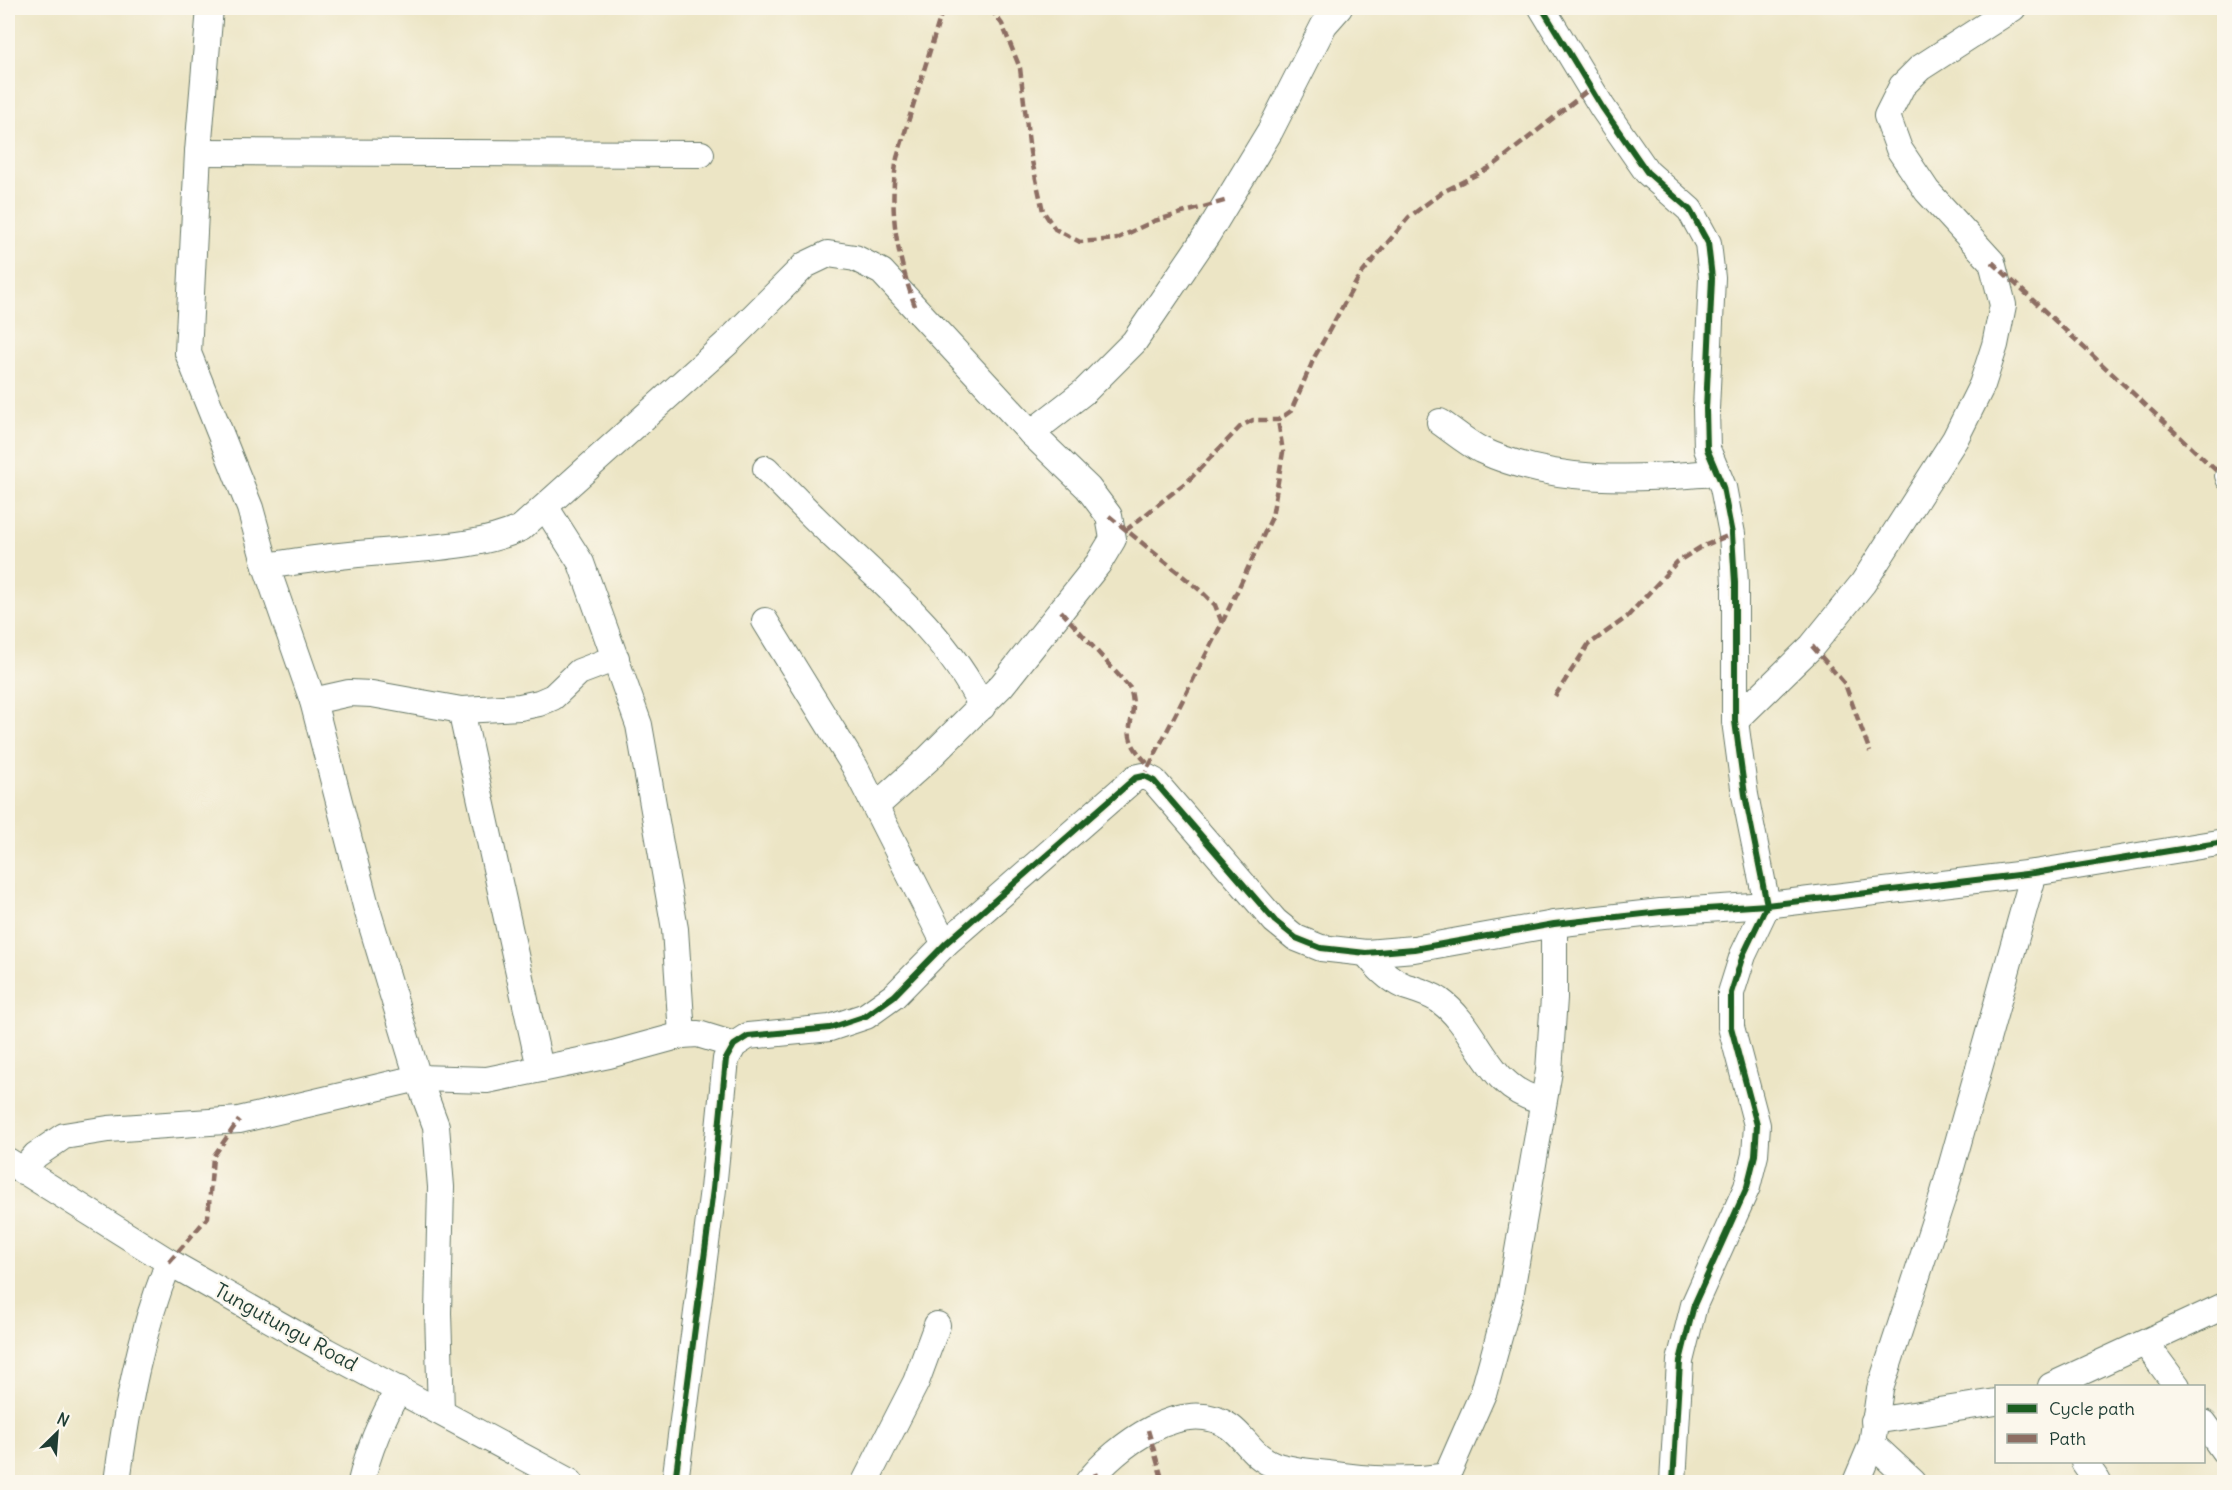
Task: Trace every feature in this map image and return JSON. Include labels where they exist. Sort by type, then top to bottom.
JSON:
[{"type":"street","points":[[210,8],[198,152],[188,353],[250,508],[266,566],[313,701],[366,906],[418,1078],[436,1126],[441,1187],[438,1313],[441,1412]]},
{"type":"street","points":[[1031,434],[1085,391],[1134,342],[1212,227],[1270,131],[1324,25],[1339,8]]},
{"type":"street","points":[[1542,8],[1602,107],[1647,172],[1689,210],[1708,243],[1712,278],[1706,409],[1707,449],[1729,509],[1732,534],[1735,721],[1745,795],[1767,905],[1743,955],[1731,993],[1731,1027],[1757,1125],[1755,1155],[1747,1187],[1694,1305],[1680,1361],[1673,1482]]},
{"type":"street","points":[[1735,721],[1812,645],[1863,583],[1955,439],[1982,385],[1995,345],[2003,305],[1992,262],[1927,191],[1899,149],[1887,116],[1902,86],[1920,68],[2013,8]]},
{"type":"street","points":[[198,152],[701,154]]},
{"type":"street","points":[[266,566],[319,557],[460,545],[497,539],[521,528],[546,508],[727,343],[805,265],[828,254],[855,258],[882,272],[1031,434],[1088,488],[1108,516],[1113,539],[1098,564],[1029,654],[982,707],[876,806]]},
{"type":"street","points":[[1440,422],[1479,449],[1520,465],[1571,477],[1636,479],[1715,473]]},
{"type":"street","points":[[766,469],[923,623],[951,655],[971,684],[982,707]]},
{"type":"street","points":[[546,508],[581,563],[639,724],[675,929],[682,1035]]},
{"type":"street","points":[[765,621],[876,806],[945,944]]},
{"type":"street","points":[[313,701],[349,693],[372,694],[460,710],[486,711],[539,703],[553,697],[579,672],[616,658]]},
{"type":"street","points":[[460,710],[540,1068]]},
{"type":"street","points":[[675,1482],[713,1189],[726,1059],[734,1045],[748,1036],[830,1028],[866,1016],[894,996],[945,944],[1135,778],[1144,776],[1154,781],[1275,921],[1296,938],[1322,948],[1366,953],[1445,945],[1554,924],[1661,912],[1767,905],[2034,873],[2224,842]]},
{"type":"street","points":[[1856,1482],[1873,1432],[1883,1378],[1943,1196],[2034,873]]},
{"type":"street","points":[[1088,1482],[1120,1450],[1148,1430],[1169,1420],[1203,1417],[1229,1426],[1257,1455],[1272,1464],[1298,1471],[1377,1481],[1446,1479],[1484,1391],[1510,1297],[1549,1071],[1554,998],[1554,924]]},
{"type":"street","points":[[1366,953],[1390,978],[1438,1000],[1455,1015],[1474,1044],[1509,1086],[1521,1095],[1543,1101]]},
{"type":"street","points":[[15,1166],[64,1136],[108,1129],[239,1120],[418,1078],[487,1080],[609,1055],[682,1035],[698,1034],[734,1045]]},
{"type":"street","name":"Tungutungu Road","points":[[15,1166],[170,1262],[570,1482]]},
{"type":"street","points":[[117,1482],[123,1434],[140,1348],[153,1301],[170,1262]]},
{"type":"street","points":[[2053,1385],[2224,1306]]},
{"type":"street","points":[[865,1482],[916,1382],[937,1325]]},
{"type":"street","points":[[2146,1344],[2176,1385]]},
{"type":"street","points":[[361,1482],[368,1449],[399,1389]]},
{"type":"street","points":[[1873,1432],[1995,1402]]},
{"type":"street","points":[[2205,1424],[2224,1451]]},
{"type":"street","points":[[1873,1432],[1913,1482]]},
{"type":"street","points":[[2085,1463],[2098,1482]]},
{"type":"lane","points":[[2224,469],[2222,476],[2224,482]]},
{"type":"marked path","points":[[915,306],[903,269],[896,233],[894,178],[897,158],[943,8]]},
{"type":"marked path","points":[[990,8],[1002,24],[1020,68],[1030,152],[1043,211],[1055,229],[1080,242],[1116,239],[1154,221],[1228,200]]},
{"type":"marked path","points":[[1125,531],[1190,479],[1241,426],[1253,420],[1278,420],[1291,411],[1315,356],[1359,277],[1409,217],[1441,193],[1493,166],[1591,88]]},
{"type":"marked path","points":[[1992,262],[2222,476]]},
{"type":"marked path","points":[[1222,623],[1272,517],[1283,452],[1278,420]]},
{"type":"marked path","points":[[1109,516],[1201,591],[1215,605],[1222,623],[1144,776]]},
{"type":"marked path","points":[[1555,696],[1588,645],[1627,617],[1677,562],[1701,547],[1732,534]]},
{"type":"marked path","points":[[1061,611],[1130,688],[1133,701],[1130,727],[1132,743],[1150,766]]},
{"type":"marked path","points":[[1812,646],[1845,684],[1870,752]]},
{"type":"marked path","points":[[169,1262],[208,1217],[213,1157],[239,1120]]},
{"type":"marked path","points":[[1148,1430],[1163,1482]]},
{"type":"marked path","points":[[1095,1473],[1098,1482]]},
{"type":"cycle path","points":[[1542,8],[1602,107],[1647,172],[1690,210],[1708,243],[1712,278],[1706,409],[1707,449],[1723,487],[1732,534],[1735,583],[1735,721],[1745,795],[1767,905],[1743,955],[1731,993],[1731,1027],[1757,1125],[1755,1155],[1747,1187],[1694,1305],[1680,1361],[1673,1482]]},
{"type":"cycle path","points":[[675,1482],[713,1189],[726,1059],[734,1045],[748,1036],[830,1028],[866,1016],[894,996],[945,944],[1135,778],[1144,776],[1154,781],[1275,921],[1296,938],[1321,948],[1366,953],[1414,949],[1554,924],[1661,912],[1767,905],[2034,873],[2224,842]]}]
